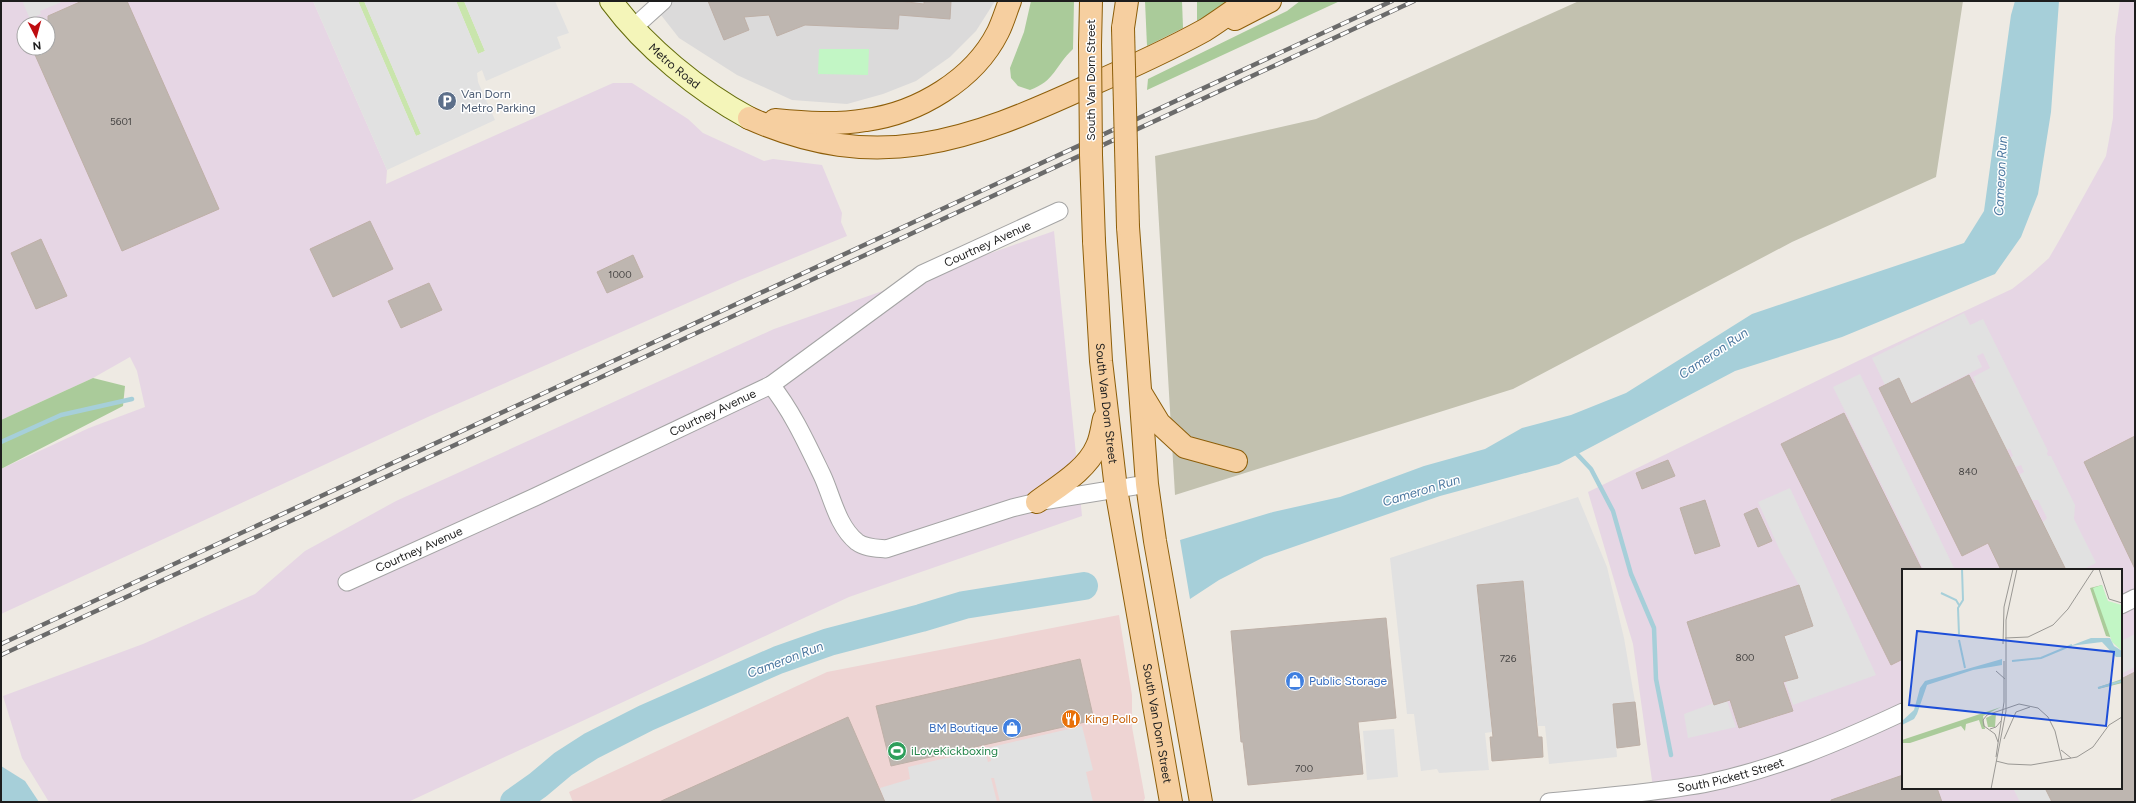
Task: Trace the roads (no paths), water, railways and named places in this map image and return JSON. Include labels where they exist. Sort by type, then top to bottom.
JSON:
[{"type":"main road","points":[[749,118],[838,123],[867,120],[894,114],[918,104],[937,95],[970,70],[986,52],[998,32],[1010,1]]},
{"type":"main road","name":"South Van Dorn Street","points":[[1091,1],[1091,155],[1097,313],[1116,489],[1171,802]]},
{"type":"main road","points":[[1123,1],[1128,227],[1147,484],[1155,541],[1201,802]]},
{"type":"main road","points":[[1123,28],[1127,1]]},
{"type":"main road","points":[[749,118],[795,136],[835,145],[893,147],[956,138],[1028,114],[1148,59],[1205,29],[1247,1]]},
{"type":"main road","points":[[1205,29],[1243,16],[1270,1]]},
{"type":"main road","points":[[1140,392],[1160,423],[1185,447],[1236,461]]},
{"type":"main road","points":[[1037,502],[1073,475],[1092,455],[1098,445],[1107,402]]},
{"type":"street","name":"Metro Road","points":[[611,1],[633,28],[667,60],[710,94],[749,118]]},
{"type":"street","points":[[633,28],[663,1]]},
{"type":"street","name":"Courtney Avenue","points":[[347,582],[542,494],[771,385],[922,274],[1059,211]]},
{"type":"street","points":[[771,385],[785,404],[802,436],[822,476],[842,524],[857,542],[873,548],[886,549],[1012,508],[1037,502],[1147,484]]},
{"type":"street","points":[[2122,604],[2135,598]]},
{"type":"street","name":"South Pickett Street","points":[[1549,802],[1677,788],[1731,778],[1810,753],[1902,712]]},
{"type":"water","points":[[2015,1],[2059,1],[2051,112],[2038,194],[2021,237],[1995,274],[1842,337],[1735,371],[1559,464],[1440,496],[1264,557],[1219,580],[1190,599],[1180,540],[1273,512],[1340,497],[1424,466],[1485,449],[1522,428],[1571,415],[1626,393],[1752,314],[1964,243],[1984,211],[2011,15]]},
{"type":"water","points":[[1,766],[25,781],[39,802],[1,802]]},
{"type":"waterway","points":[[1,442],[61,415],[132,399]]},
{"type":"waterway","points":[[1575,452],[1591,469],[1613,511],[1631,574],[1654,628],[1656,679],[1671,755]]},
{"type":"waterway","name":"Cameron Run","points":[[514,802],[538,785],[563,764],[591,746],[646,718],[778,660],[829,642],[964,605],[1084,586]]},
{"type":"railway","points":[[1,644],[1392,1]]},
{"type":"railway","points":[[1,655],[1414,1]]},
{"type":"place","name":"Van Dorn Metro Parking","points":[[447,101]]},
{"type":"place","name":"Public Storage","points":[[1295,681]]},
{"type":"place","name":"King Pollo","points":[[1071,719]]},
{"type":"place","name":"BM Boutique","points":[[1012,728]]},
{"type":"place","name":"iLoveKickboxing","points":[[897,751]]}]
